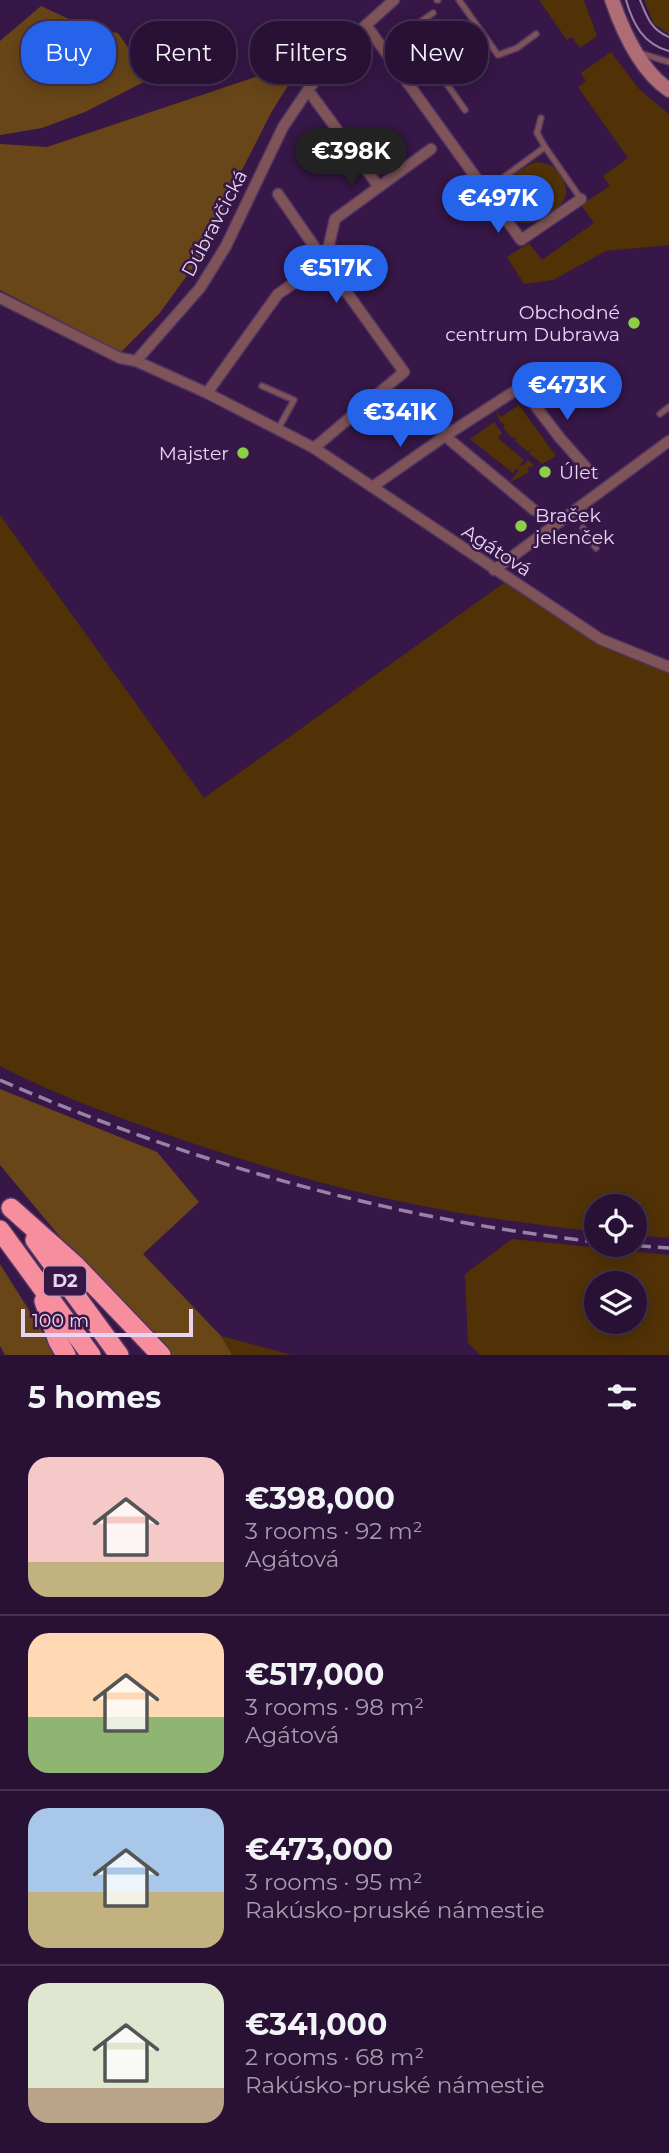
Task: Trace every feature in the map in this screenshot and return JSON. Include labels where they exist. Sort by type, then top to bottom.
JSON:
[{"type":"highway","name":"D2","points":[[5,1200],[119,1355]]},
{"type":"highway","points":[[5,1200],[75,1265],[161,1355]]},
{"type":"highway","name":"D2","points":[[0,1230],[91,1355]]},
{"type":"highway","points":[[38,1283],[66,1355]]},
{"type":"main road","points":[[612,0],[636,52],[646,68],[667,88]]},
{"type":"street","name":"Dúbravčická","points":[[370,21],[393,0]]},
{"type":"street","points":[[371,32],[521,240],[581,199]]},
{"type":"street","name":"Dúbravčická","points":[[136,361],[200,289],[226,246],[283,127],[313,84]]},
{"type":"street","points":[[308,90],[379,187]]},
{"type":"street","points":[[207,393],[278,294],[325,262],[335,219],[432,149]]},
{"type":"street","points":[[278,194],[404,372],[314,448]]},
{"type":"street","name":"Agátová","points":[[0,298],[120,358],[136,361],[207,393],[314,448],[600,639],[669,667]]},
{"type":"street","points":[[372,487],[521,387],[559,438],[592,474]]},
{"type":"street","points":[[445,436],[534,510]]},
{"type":"street","points":[[495,570],[669,441]]},
{"type":"lane","points":[[459,0],[498,55],[517,48],[536,34]]},
{"type":"lane","points":[[421,21],[433,13]]},
{"type":"lane","points":[[636,52],[669,62]]},
{"type":"lane","points":[[446,84],[465,110]]},
{"type":"lane","points":[[541,118],[537,133],[581,199]]},
{"type":"lane","points":[[485,191],[545,147]]},
{"type":"lane","points":[[262,386],[294,400],[278,430]]},
{"type":"lane","points":[[660,414],[669,407]]},
{"type":"lane","points":[[583,528],[596,548]]},
{"type":"shaded area","points":[[539,0],[584,0],[597,36],[580,48],[572,37],[567,40]]},
{"type":"shaded area","points":[[644,0],[669,0],[669,34],[654,24]]},
{"type":"shaded area","points":[[41,6],[73,21],[23,21]]},
{"type":"shaded area","points":[[21,23],[21,84],[116,84],[118,33],[130,50],[130,84],[140,84],[85,112],[42,128],[0,135],[0,41]]},
{"type":"shaded area","points":[[611,52],[639,89],[669,114],[669,245],[606,251],[553,280],[524,284],[507,257],[529,243],[542,260],[594,223],[581,205],[610,186],[603,176],[628,158],[578,87],[586,81],[581,73]]},
{"type":"shaded area","points":[[250,79],[250,84],[289,84],[272,111],[202,255],[159,314],[121,352],[0,290],[0,144],[47,147]]},
{"type":"shaded area","points":[[536,162],[555,168],[564,183],[566,194],[559,206],[546,216],[531,222],[518,222],[501,204],[498,191],[515,174]]},
{"type":"shaded area","points":[[519,405],[556,456],[542,464],[529,453],[533,446],[528,452],[512,438],[500,422],[496,411],[501,417]]},
{"type":"shaded area","points":[[494,422],[502,433],[498,438],[524,460],[520,465],[528,460],[534,465],[528,468],[529,472],[509,483],[519,470],[516,469],[513,473],[470,439]]},
{"type":"shaded area","points":[[0,515],[204,798],[508,580],[600,639],[669,667],[669,1238],[647,1236],[647,1194],[584,1194],[584,1230],[466,1214],[389,1199],[322,1183],[157,1131],[58,1093],[0,1066]]},
{"type":"shaded area","points":[[0,1089],[157,1152],[199,1202],[143,1254],[221,1336],[232,1355],[169,1355],[61,1238],[0,1165]]},
{"type":"shaded area","points":[[512,1239],[584,1246],[584,1257],[647,1257],[647,1253],[669,1255],[669,1355],[480,1355],[468,1343],[465,1274]]},
{"type":"shaded area","points":[[0,1264],[57,1355],[5,1355],[0,1346]]},
{"type":"shaded area","points":[[221,1336],[292,1355],[232,1355]]},
{"type":"tram line","points":[[626,0],[640,32],[652,43],[669,51]]},
{"type":"tram line","points":[[640,0],[654,27],[669,37]]},
{"type":"railway","points":[[0,1080],[144,1137],[292,1184],[443,1219],[584,1240]]},
{"type":"railway","points":[[647,1246],[669,1248]]},
{"type":"place","name":"Obchodné centrum Dubrawa","points":[[634,323]]},
{"type":"place","name":"Majster","points":[[243,453]]},
{"type":"place","name":"Úlet","points":[[545,472]]},
{"type":"place","name":"Braček jelenček","points":[[521,526]]}]
